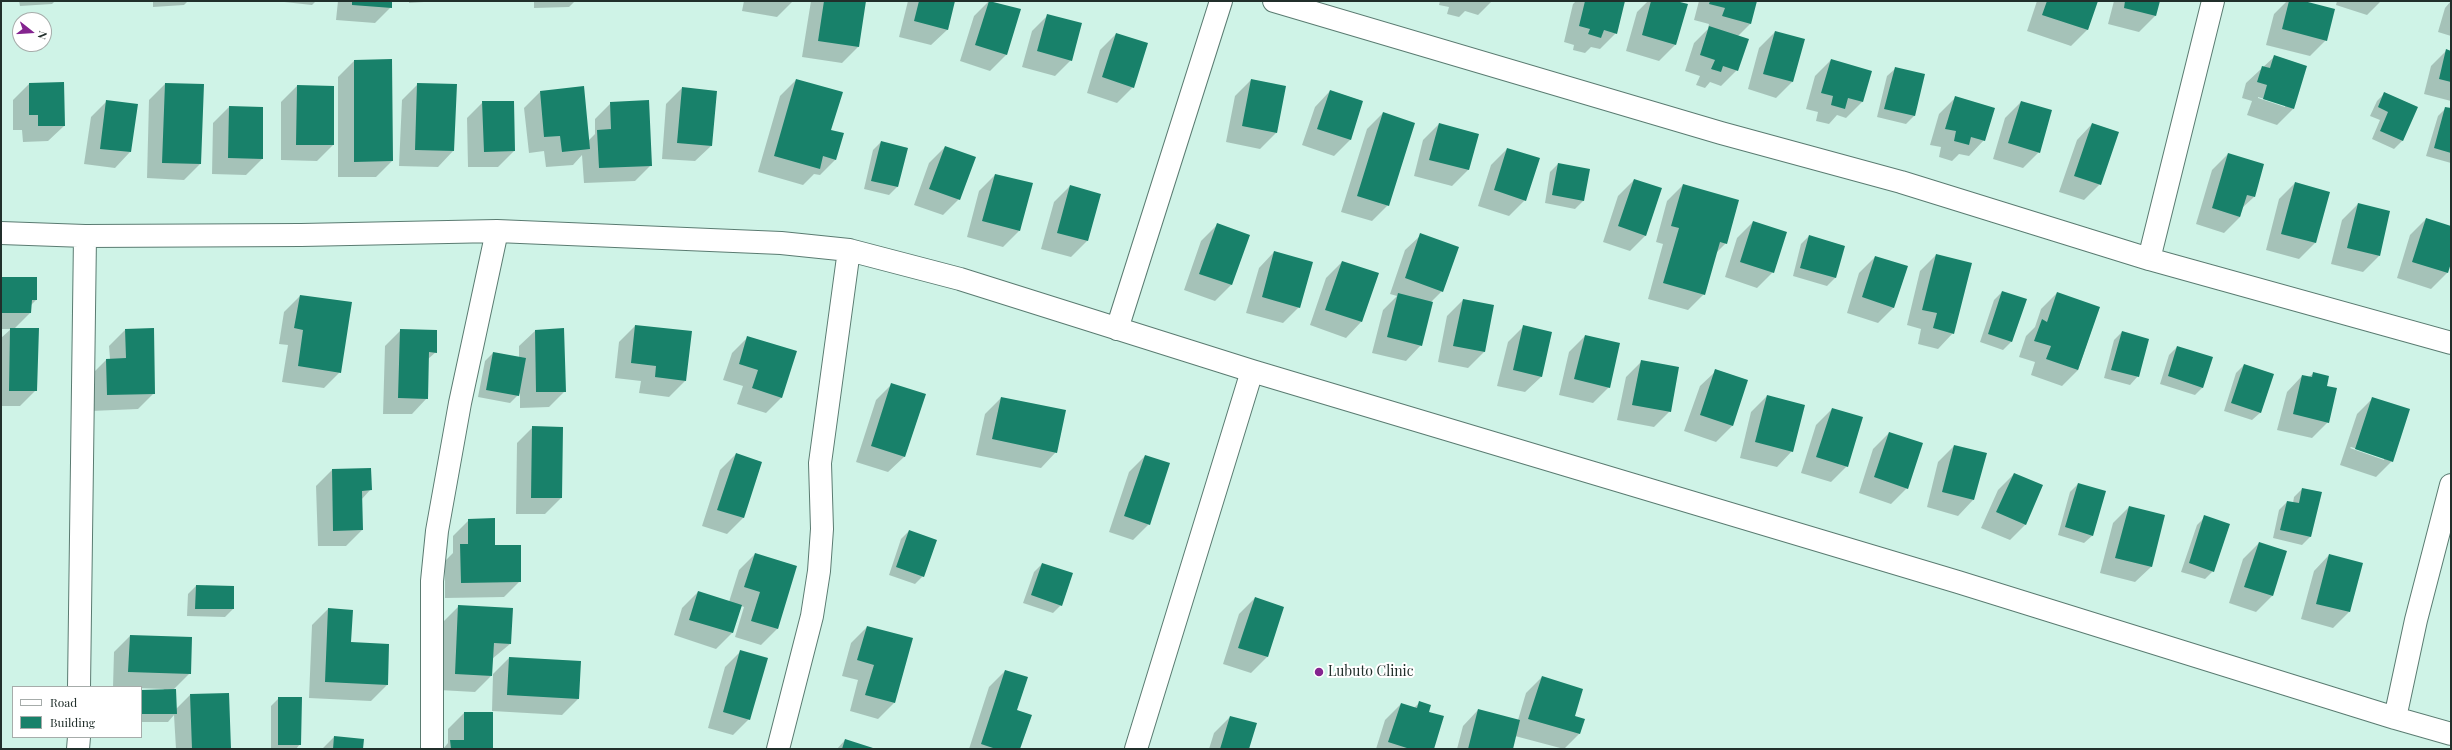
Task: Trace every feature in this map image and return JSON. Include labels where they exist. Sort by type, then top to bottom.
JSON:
[{"type":"street","points":[[1117,329],[1221,1]]},
{"type":"street","points":[[1274,1],[1721,133],[1901,182],[2149,259],[2451,343]]},
{"type":"street","points":[[2149,259],[2212,1]]},
{"type":"street","points":[[432,749],[432,581],[437,531],[460,403],[497,231]]},
{"type":"street","points":[[1,233],[85,236],[301,235],[497,231],[781,243],[849,250],[960,279],[1252,371],[1958,582],[2395,718],[2451,734]]},
{"type":"street","points":[[79,686],[85,236]]},
{"type":"street","points":[[778,749],[812,616],[819,571],[822,529],[820,462],[849,250]]},
{"type":"street","points":[[1136,749],[1252,371]]},
{"type":"street","points":[[2395,718],[2416,620],[2451,485]]},
{"type":"street","points":[[78,749],[79,738]]},
{"type":"building","points":[[352,1],[392,1],[392,8],[352,5]]},
{"type":"building","points":[[824,1],[866,1],[859,47],[818,41]]},
{"type":"building","points":[[919,1],[955,1],[948,30],[914,21]]},
{"type":"building","points":[[989,1],[1021,9],[1007,55],[975,45]]},
{"type":"building","points":[[1585,1],[1625,1],[1617,34],[1604,30],[1601,38],[1588,34],[1590,29],[1579,26]]},
{"type":"building","points":[[1651,1],[1676,1],[1688,4],[1676,45],[1642,35]]},
{"type":"building","points":[[1710,1],[1757,1],[1751,24],[1722,16],[1725,8],[1709,4]]},
{"type":"building","points":[[2047,1],[2098,1],[2088,30],[2042,15]]},
{"type":"building","points":[[2125,1],[2160,1],[2156,16],[2124,8]]},
{"type":"building","points":[[2289,1],[2304,1],[2335,9],[2327,41],[2282,29]]},
{"type":"building","points":[[1047,14],[1082,23],[1072,61],[1037,51]]},
{"type":"building","points":[[1709,26],[1749,39],[1738,71],[1723,66],[1721,72],[1711,69],[1715,60],[1700,55]]},
{"type":"building","points":[[1775,31],[1805,39],[1793,82],[1763,74]]},
{"type":"building","points":[[1116,33],[1148,43],[1134,88],[1102,77]]},
{"type":"building","points":[[2446,49],[2451,51],[2451,82],[2439,79]]},
{"type":"building","points":[[2274,55],[2307,66],[2294,109],[2263,99],[2267,85],[2257,82],[2262,66],[2270,68]]},
{"type":"building","points":[[392,59],[393,161],[354,162],[354,60]]},
{"type":"building","points":[[1831,59],[1872,71],[1863,102],[1848,98],[1845,109],[1831,105],[1833,96],[1821,93]]},
{"type":"building","points":[[1895,67],[1925,74],[1915,116],[1884,109]]},
{"type":"building","points":[[796,79],[843,92],[831,130],[844,133],[836,160],[823,156],[820,169],[774,156]]},
{"type":"building","points":[[1251,79],[1286,86],[1277,133],[1242,126]]},
{"type":"building","points":[[64,82],[65,126],[38,126],[38,115],[29,115],[29,83]]},
{"type":"building","points":[[165,83],[204,84],[201,164],[162,163]]},
{"type":"building","points":[[417,83],[457,84],[454,151],[415,150]]},
{"type":"building","points":[[297,85],[334,86],[334,145],[296,145]]},
{"type":"building","points":[[584,86],[590,149],[562,152],[560,136],[544,137],[540,91]]},
{"type":"building","points":[[682,87],[717,91],[712,146],[677,143]]},
{"type":"building","points":[[1330,90],[1363,101],[1351,140],[1317,129]]},
{"type":"building","points":[[2384,92],[2418,107],[2403,141],[2380,131],[2388,112],[2378,107]]},
{"type":"building","points":[[1955,96],[1995,108],[1985,141],[1971,137],[1969,145],[1954,141],[1956,131],[1945,129]]},
{"type":"building","points":[[106,100],[138,104],[131,152],[100,149]]},
{"type":"building","points":[[649,100],[652,166],[599,168],[597,130],[611,129],[610,102]]},
{"type":"building","points":[[482,101],[514,101],[515,151],[484,152]]},
{"type":"building","points":[[2021,101],[2052,110],[2040,153],[2008,143]]},
{"type":"building","points":[[229,106],[263,107],[263,159],[228,158]]},
{"type":"building","points":[[2445,107],[2451,108],[2451,153],[2434,148]]},
{"type":"building","points":[[1383,112],[1415,123],[1389,206],[1357,196]]},
{"type":"building","points":[[1439,123],[1479,134],[1469,170],[1429,160]]},
{"type":"building","points":[[2092,123],[2119,132],[2101,185],[2074,176]]},
{"type":"building","points":[[881,141],[908,148],[898,187],[871,181]]},
{"type":"building","points":[[945,146],[976,157],[960,200],[929,189]]},
{"type":"building","points":[[1507,148],[1540,158],[1526,201],[1494,190]]},
{"type":"building","points":[[2228,153],[2264,164],[2255,197],[2247,195],[2240,217],[2212,208]]},
{"type":"building","points":[[1558,163],[1590,169],[1584,201],[1552,195]]},
{"type":"building","points":[[995,174],[1033,183],[1020,231],[982,221]]},
{"type":"building","points":[[1634,179],[1662,188],[1646,236],[1618,226]]},
{"type":"building","points":[[2295,182],[2330,192],[2316,243],[2281,234]]},
{"type":"building","points":[[1683,184],[1739,200],[1727,244],[1720,242],[1705,295],[1663,283],[1679,228],[1671,226]]},
{"type":"building","points":[[1070,185],[1101,194],[1088,241],[1057,233]]},
{"type":"building","points":[[2358,203],[2390,211],[2380,256],[2347,248]]},
{"type":"building","points":[[2426,218],[2451,226],[2451,263],[2448,273],[2412,262]]},
{"type":"building","points":[[1753,221],[1787,232],[1774,273],[1740,262]]},
{"type":"building","points":[[1217,223],[1250,235],[1232,285],[1199,274]]},
{"type":"building","points":[[1420,233],[1459,247],[1443,292],[1405,278]]},
{"type":"building","points":[[1809,235],[1845,246],[1836,278],[1800,268]]},
{"type":"building","points":[[1274,251],[1313,262],[1300,308],[1262,297]]},
{"type":"building","points":[[1936,254],[1972,263],[1954,334],[1933,328],[1937,313],[1922,310]]},
{"type":"building","points":[[1875,256],[1908,266],[1894,308],[1862,297]]},
{"type":"building","points":[[1342,261],[1379,273],[1362,322],[1325,310]]},
{"type":"building","points":[[1,277],[37,277],[37,300],[32,300],[31,313],[1,313]]},
{"type":"building","points":[[2002,291],[2027,299],[2012,342],[1988,334]]},
{"type":"building","points":[[2057,292],[2100,307],[2078,370],[2046,359],[2051,346],[2034,341],[2042,319],[2047,322]]},
{"type":"building","points":[[1398,293],[1433,302],[1422,346],[1387,337]]},
{"type":"building","points":[[300,295],[352,302],[341,373],[298,366],[303,330],[294,328]]},
{"type":"building","points":[[1463,299],[1494,305],[1485,352],[1453,346]]},
{"type":"building","points":[[635,325],[692,331],[686,381],[655,377],[656,366],[631,363]]},
{"type":"building","points":[[1523,325],[1552,332],[1542,377],[1513,370]]},
{"type":"building","points":[[10,328],[39,328],[37,391],[9,391]]},
{"type":"building","points":[[154,328],[155,394],[107,395],[106,359],[126,358],[125,329]]},
{"type":"building","points":[[564,328],[566,392],[536,392],[535,330]]},
{"type":"building","points":[[400,329],[437,330],[437,353],[429,352],[428,399],[398,398]]},
{"type":"building","points":[[2122,331],[2149,339],[2139,377],[2111,370]]},
{"type":"building","points":[[1585,335],[1620,343],[1610,388],[1574,379]]},
{"type":"building","points":[[747,336],[797,351],[782,398],[752,388],[758,370],[739,364]]},
{"type":"building","points":[[2177,346],[2213,357],[2203,388],[2168,376]]},
{"type":"building","points":[[493,352],[526,358],[519,396],[486,390]]},
{"type":"building","points":[[1641,360],[1679,367],[1671,412],[1632,405]]},
{"type":"building","points":[[2244,364],[2274,374],[2261,413],[2231,403]]},
{"type":"building","points":[[1715,369],[1748,380],[1733,426],[1700,415]]},
{"type":"building","points":[[2313,372],[2329,376],[2327,386],[2337,388],[2329,423],[2293,414],[2302,375],[2312,377]]},
{"type":"building","points":[[891,383],[926,394],[905,457],[871,446]]},
{"type":"building","points":[[1767,395],[1805,405],[1793,452],[1755,442]]},
{"type":"building","points":[[1001,397],[1066,410],[1057,453],[992,439]]},
{"type":"building","points":[[2372,397],[2410,409],[2393,462],[2355,449]]},
{"type":"building","points":[[1832,408],[1863,417],[1848,467],[1816,457]]},
{"type":"building","points":[[532,426],[563,427],[562,498],[531,498]]},
{"type":"building","points":[[1889,432],[1923,443],[1908,489],[1874,477]]},
{"type":"building","points":[[1954,445],[1987,453],[1974,500],[1942,492]]},
{"type":"building","points":[[736,453],[762,462],[744,518],[717,510]]},
{"type":"building","points":[[1145,455],[1170,463],[1150,525],[1124,516]]},
{"type":"building","points":[[371,468],[372,490],[362,491],[363,530],[333,531],[332,469]]},
{"type":"building","points":[[2014,473],[2043,485],[2026,525],[1996,512]]},
{"type":"building","points":[[2078,483],[2106,491],[2093,536],[2065,527]]},
{"type":"building","points":[[2302,488],[2322,492],[2311,537],[2280,530],[2287,501],[2299,503]]},
{"type":"building","points":[[2129,506],[2165,515],[2152,567],[2115,558]]},
{"type":"building","points":[[2204,515],[2230,524],[2214,572],[2189,563]]},
{"type":"building","points":[[495,518],[495,545],[521,545],[521,582],[461,583],[460,544],[468,544],[468,519]]},
{"type":"building","points":[[909,530],[937,540],[924,577],[896,567]]},
{"type":"building","points":[[2259,542],[2287,551],[2273,596],[2244,587]]},
{"type":"building","points":[[755,553],[797,566],[778,629],[751,621],[760,592],[744,587]]},
{"type":"building","points":[[2329,554],[2363,563],[2350,612],[2316,604]]},
{"type":"building","points":[[1042,563],[1073,573],[1062,606],[1031,595]]},
{"type":"building","points":[[196,585],[234,586],[234,609],[195,609]]},
{"type":"building","points":[[698,591],[742,605],[733,633],[689,620]]},
{"type":"building","points":[[1255,597],[1284,607],[1268,657],[1238,648]]},
{"type":"building","points":[[458,605],[513,608],[511,644],[494,643],[492,676],[455,674]]},
{"type":"building","points":[[328,608],[353,610],[351,642],[389,644],[388,685],[325,682]]},
{"type":"building","points":[[867,626],[913,638],[895,703],[865,695],[874,665],[857,660]]},
{"type":"building","points":[[130,635],[192,637],[191,674],[128,672]]},
{"type":"building","points":[[740,650],[768,658],[750,720],[723,712]]},
{"type":"building","points":[[509,657],[581,661],[579,699],[507,695]]},
{"type":"building","points":[[1005,670],[1028,677],[1017,710],[1032,715],[1020,749],[996,749],[981,744]]},
{"type":"building","points":[[1542,676],[1583,689],[1575,716],[1585,719],[1580,734],[1528,719]]},
{"type":"building","points":[[176,689],[177,714],[142,714],[142,690]]},
{"type":"building","points":[[229,693],[231,749],[192,749],[190,694]]},
{"type":"building","points":[[278,697],[302,697],[301,745],[278,745]]},
{"type":"building","points":[[1419,701],[1431,705],[1429,712],[1444,716],[1434,749],[1410,749],[1388,742],[1401,703],[1417,708]]},
{"type":"building","points":[[1478,709],[1520,720],[1513,749],[1468,749]]},
{"type":"building","points":[[464,712],[493,712],[493,749],[451,749],[450,740],[464,740]]},
{"type":"building","points":[[1230,716],[1257,723],[1249,749],[1220,749]]},
{"type":"building","points":[[334,736],[364,739],[363,749],[333,749]]},
{"type":"building","points":[[845,739],[873,748],[873,749],[842,749]]},
{"type":"place","name":"Lubuto Clinic","points":[[1319,672]]}]
